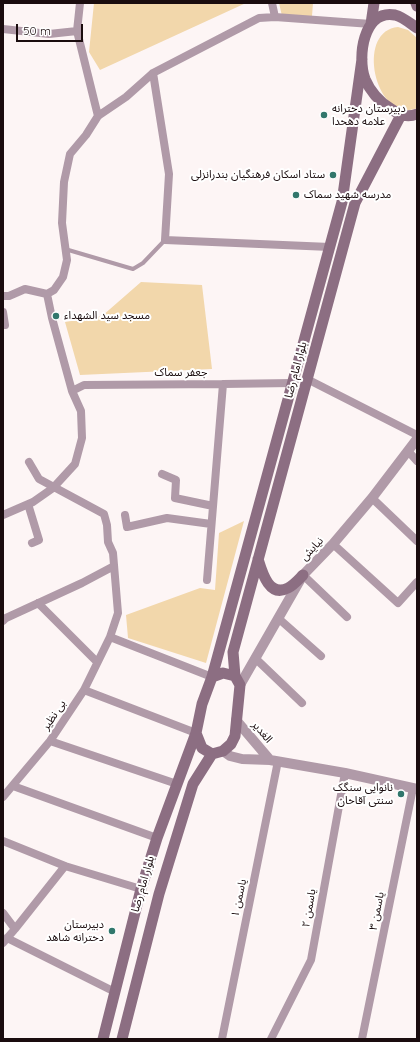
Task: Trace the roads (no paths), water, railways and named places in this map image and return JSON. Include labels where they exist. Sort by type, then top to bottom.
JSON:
[{"type":"main road","name":"بلوار امام رضا","points":[[103,1039],[141,889],[156,838],[196,733],[202,704],[212,677],[342,202],[362,59],[362,48],[365,36],[371,24],[374,3]]},
{"type":"main road","points":[[371,24],[382,17],[395,16],[417,28]]},
{"type":"main road","points":[[362,59],[362,69],[369,87],[382,103],[411,117]]},
{"type":"main road","name":"بلوار امام رضا","points":[[122,1039],[159,894],[192,784],[218,752],[231,744],[235,736],[237,680],[233,652],[354,203],[411,117]]},
{"type":"main road","points":[[258,559],[262,572],[270,587],[278,590],[287,588],[304,575]]},
{"type":"main road","points":[[212,677],[224,673],[237,680]]},
{"type":"main road","points":[[196,733],[202,748],[218,752]]},
{"type":"street","points":[[80,3],[77,31],[98,116]]},
{"type":"street","points":[[272,3],[275,17]]},
{"type":"street","points":[[3,296],[9,296],[25,289],[47,294],[54,290],[63,276],[67,260],[62,223],[64,182],[70,154],[98,116],[126,97],[153,73],[259,18],[275,17],[371,24]]},
{"type":"street","points":[[3,29],[49,34],[77,31]]},
{"type":"street","points":[[153,73],[169,174],[165,240],[330,246]]},
{"type":"street","points":[[3,515],[28,504],[53,488],[75,464],[82,438],[81,411],[72,391],[47,294]]},
{"type":"street","points":[[3,312],[5,325]]},
{"type":"street","points":[[307,379],[417,435]]},
{"type":"street","name":"جعفر سماک","points":[[72,391],[84,385],[292,382]]},
{"type":"street","points":[[207,580],[223,384]]},
{"type":"street","name":"نیایش","points":[[237,680],[255,658],[304,575],[333,544],[372,498],[417,439]]},
{"type":"street","points":[[408,451],[417,461]]},
{"type":"street","points":[[29,462],[39,479],[53,488]]},
{"type":"street","points":[[162,474],[176,480],[175,498],[213,506]]},
{"type":"street","name":"بی نظیر","points":[[3,797],[50,741],[84,690],[110,637],[118,613],[113,553],[108,542],[107,526],[104,514],[53,488]]},
{"type":"street","points":[[372,498],[417,541]]},
{"type":"street","points":[[28,504],[38,540],[32,543]]},
{"type":"street","points":[[125,515],[127,527],[166,518],[211,524]]},
{"type":"street","points":[[333,544],[398,603],[414,590],[417,582]]},
{"type":"street","points":[[3,618],[38,603],[114,566]]},
{"type":"street","points":[[304,575],[347,618]]},
{"type":"street","points":[[38,603],[97,662]]},
{"type":"street","points":[[278,618],[321,656]]},
{"type":"street","points":[[110,637],[212,677]]},
{"type":"street","points":[[255,658],[302,703]]},
{"type":"street","points":[[84,690],[196,733]]},
{"type":"street","name":"الغدیر","points":[[236,720],[274,761]]},
{"type":"street","points":[[50,741],[177,784]]},
{"type":"street","name":"الغدیر","points":[[218,752],[242,759],[274,761]]},
{"type":"street","points":[[274,761],[415,789]]},
{"type":"street","name":"یاسمن ۱","points":[[222,1039],[274,761]]},
{"type":"street","name":"یاسمن ۲","points":[[271,1039],[311,960],[345,774]]},
{"type":"street","points":[[13,786],[156,838]]},
{"type":"street","name":"یاسمن ۳","points":[[362,1039],[415,789]]},
{"type":"street","points":[[3,841],[65,866],[141,889]]},
{"type":"street","points":[[65,866],[5,941],[115,992]]},
{"type":"street","points":[[3,913],[16,929]]},
{"type":"lane","points":[[65,249],[133,269],[143,263],[165,240]]},
{"type":"place","name":"دبیرستان دخترانه علامه دهخدا","points":[[324,115]]},
{"type":"place","name":"ستاد اسکان فرهنگیان بندرانزلی","points":[[333,175]]},
{"type":"place","name":"مدرسه شهید سماک","points":[[296,195]]},
{"type":"place","name":"مسجد سید الشهداء","points":[[56,316]]},
{"type":"place","name":"نانوایی سنگک سنتی آقاخان","points":[[401,794]]},
{"type":"place","name":"دبیرستان دخترانه شاهد","points":[[112,931]]}]
